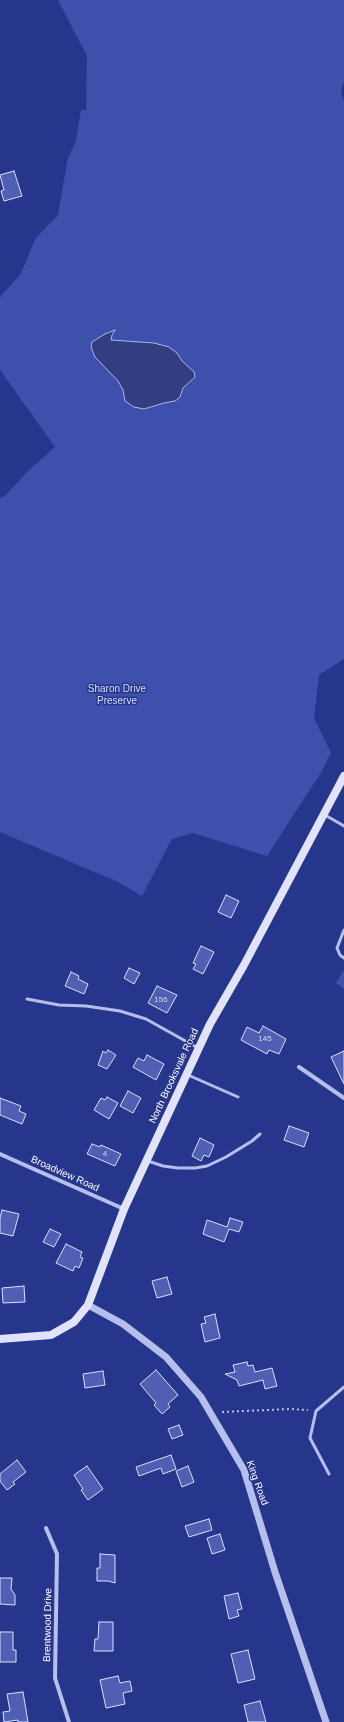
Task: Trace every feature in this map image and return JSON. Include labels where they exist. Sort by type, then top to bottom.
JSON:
[{"type":"main road","name":"North Brooksvale Road","points":[[0,1339],[51,1335],[74,1322],[88,1305],[124,1209],[198,1048],[244,965],[344,776]]},
{"type":"street","points":[[299,1067],[344,1098]]},
{"type":"street","name":"Broadview Road","points":[[0,1154],[124,1209]]},
{"type":"street","name":"King Road","points":[[88,1305],[123,1324],[166,1357],[201,1397],[244,1470],[275,1572],[326,1722]]},
{"type":"street","name":"Brentwood Drive","points":[[46,1528],[57,1554],[55,1678],[69,1722]]},
{"type":"lane","points":[[323,815],[344,826]]},
{"type":"lane","points":[[344,930],[336,948],[340,956],[344,958]]},
{"type":"lane","points":[[27,999],[58,1005],[86,1006],[120,1012],[146,1019],[198,1048]]},
{"type":"lane","points":[[186,1074],[238,1097]]},
{"type":"lane","points":[[147,1160],[163,1166],[178,1168],[207,1166],[226,1157],[252,1141],[260,1134]]},
{"type":"lane","points":[[329,1474],[310,1438],[316,1411],[344,1387]]},
{"type":"path","points":[[222,1412],[290,1409],[316,1411]]},
{"type":"green space","name":"Sharon Drive Preserve","points":[[58,0],[344,0],[344,81],[341,92],[344,101],[344,659],[319,675],[314,718],[331,753],[320,774],[267,856],[193,833],[172,839],[142,896],[118,882],[0,832],[0,498],[5,496],[28,471],[55,447],[0,370],[0,297],[20,275],[36,238],[58,215],[68,158],[76,141],[81,110],[86,110],[87,56]],"holes":[[[184,363],[195,377],[183,388],[179,398]]]},
{"type":"green space","points":[[343,971],[344,972],[344,989],[336,983]]},
{"type":"shaded area","points":[[115,330],[111,340],[154,343],[169,347],[177,353],[182,361],[194,372],[195,377],[183,388],[180,397],[175,401],[144,409],[134,407],[125,401],[123,390],[118,381],[95,357],[91,347],[92,342]]},
{"type":"building","points":[[14,171],[22,196],[4,201],[1,191],[4,190],[0,175]]},
{"type":"building","points":[[226,895],[239,901],[231,918],[218,912]]},
{"type":"building","points":[[201,946],[214,952],[203,974],[193,969],[196,964],[193,963]]},
{"type":"building","points":[[129,968],[140,973],[134,984],[124,978]]},
{"type":"building","points":[[71,972],[79,976],[78,979],[88,984],[84,994],[65,986]]},
{"type":"building","points":[[157,986],[177,995],[167,1013],[148,1003]]},
{"type":"building","points":[[263,1026],[286,1039],[279,1054],[269,1050],[267,1054],[241,1040],[247,1027],[259,1033]]},
{"type":"building","points":[[108,1050],[116,1055],[107,1069],[98,1065],[103,1051],[106,1053]]},
{"type":"building","points":[[344,1051],[344,1084],[331,1057]]},
{"type":"building","points":[[147,1055],[164,1064],[156,1080],[133,1067],[138,1058],[144,1061]]},
{"type":"building","points":[[128,1091],[141,1098],[133,1113],[120,1106]]},
{"type":"building","points":[[107,1097],[118,1103],[109,1119],[94,1110],[101,1098],[105,1100]]},
{"type":"building","points":[[0,1098],[21,1106],[19,1111],[26,1114],[22,1124],[0,1115]]},
{"type":"building","points":[[289,1126],[309,1133],[304,1147],[284,1140]]},
{"type":"building","points":[[200,1138],[214,1145],[209,1157],[204,1155],[201,1161],[192,1156]]},
{"type":"building","points":[[92,1144],[100,1147],[101,1145],[121,1154],[115,1166],[87,1154]]},
{"type":"building","points":[[2,1210],[19,1214],[13,1236],[0,1233],[0,1218]]},
{"type":"building","points":[[230,1218],[243,1222],[239,1232],[229,1229],[224,1242],[203,1234],[207,1220],[227,1227]]},
{"type":"building","points":[[50,1229],[61,1234],[54,1247],[43,1242]]},
{"type":"building","points":[[66,1244],[82,1252],[80,1257],[83,1258],[79,1268],[75,1266],[73,1271],[56,1263]]},
{"type":"building","points":[[167,1277],[172,1294],[157,1298],[152,1281]]},
{"type":"building","points":[[24,1286],[25,1302],[3,1303],[2,1288]]},
{"type":"building","points":[[215,1314],[220,1338],[205,1342],[201,1324],[206,1323],[204,1317]]},
{"type":"building","points":[[247,1362],[248,1366],[253,1365],[255,1372],[272,1368],[277,1386],[265,1389],[263,1380],[239,1386],[237,1380],[225,1374],[235,1372],[233,1365]]},
{"type":"building","points":[[156,1370],[178,1395],[168,1404],[170,1407],[162,1414],[154,1405],[156,1403],[140,1384]]},
{"type":"building","points":[[103,1371],[105,1385],[85,1388],[83,1374]]},
{"type":"building","points":[[179,1425],[183,1435],[172,1439],[168,1429]]},
{"type":"building","points":[[171,1455],[176,1469],[163,1474],[161,1468],[139,1476],[136,1467]]},
{"type":"building","points":[[17,1460],[26,1472],[13,1482],[15,1484],[7,1490],[0,1481],[0,1474]]},
{"type":"building","points":[[87,1466],[103,1489],[88,1500],[81,1490],[83,1489],[74,1475]]},
{"type":"building","points":[[188,1466],[194,1482],[182,1487],[176,1471]]},
{"type":"building","points":[[209,1519],[212,1530],[189,1537],[185,1526]]},
{"type":"building","points":[[220,1534],[225,1550],[212,1554],[207,1538]]},
{"type":"building","points":[[100,1554],[115,1555],[115,1583],[108,1581],[97,1581],[97,1568],[100,1568]]},
{"type":"building","points":[[0,1578],[12,1578],[11,1589],[15,1595],[15,1605],[0,1604]]},
{"type":"building","points":[[238,1593],[242,1609],[237,1610],[239,1616],[229,1619],[224,1596]]},
{"type":"building","points":[[99,1622],[113,1622],[113,1651],[94,1651],[95,1639],[98,1639]]},
{"type":"building","points":[[0,1632],[13,1632],[13,1650],[16,1650],[16,1662],[0,1662]]},
{"type":"building","points":[[248,1650],[255,1679],[238,1683],[231,1654]]},
{"type":"building","points":[[118,1676],[120,1683],[130,1681],[132,1691],[123,1693],[125,1704],[106,1708],[100,1680]]},
{"type":"building","points":[[23,1692],[28,1722],[18,1722],[18,1720],[4,1722],[3,1712],[10,1711],[7,1694]]},
{"type":"building","points":[[260,1701],[266,1722],[248,1722],[244,1705]]}]
